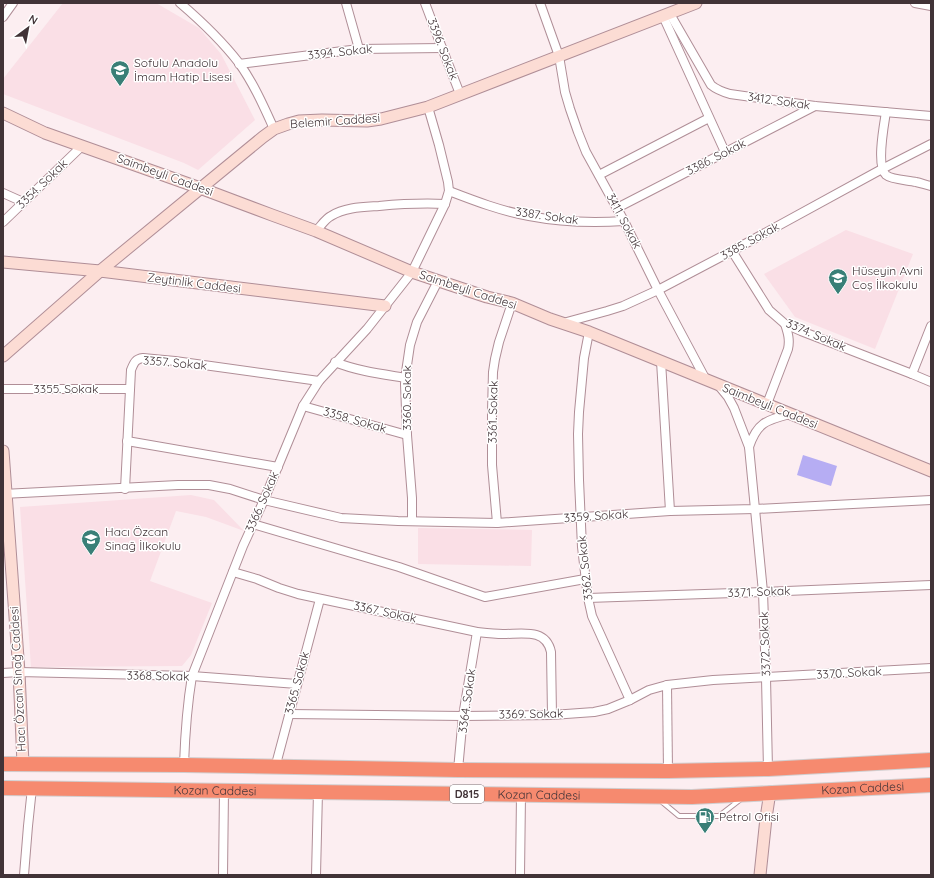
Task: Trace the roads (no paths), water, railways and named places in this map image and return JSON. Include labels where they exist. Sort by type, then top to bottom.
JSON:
[{"type":"highway","name":"Kozan Caddesi","points":[[3,764],[458,770],[668,771],[768,769],[931,760]]},
{"type":"highway","name":"Kozan Caddesi","points":[[3,788],[692,797],[931,785]]},
{"type":"street","points":[[3,17],[13,3]]},
{"type":"street","points":[[346,3],[359,49]]},
{"type":"street","name":"3396. Sokak","points":[[425,3],[460,94]]},
{"type":"street","name":"3411. Sokak","points":[[540,3],[559,56],[565,92],[570,110],[584,146],[706,380]]},
{"type":"street","name":"Belemir Caddesi","points":[[3,356],[100,271],[274,129],[298,122],[322,120],[367,121],[381,119],[428,106],[696,3]]},
{"type":"street","points":[[915,3],[931,6]]},
{"type":"street","points":[[184,4],[239,64],[254,88],[274,129]]},
{"type":"street","points":[[666,15],[709,118],[725,152]]},
{"type":"street","name":"3412. Sokak","points":[[666,15],[711,85],[716,89],[730,94],[815,106],[931,116]]},
{"type":"street","name":"3394. Sokak","points":[[239,64],[359,49],[442,48]]},
{"type":"street","points":[[428,106],[441,150],[449,191]]},
{"type":"street","name":"3386. Sokak","points":[[617,208],[815,106]]},
{"type":"street","points":[[886,112],[881,157],[882,169],[886,175],[893,178],[931,186]]},
{"type":"street","name":"Saimbeyli Caddesi","points":[[3,113],[45,133],[316,231],[412,272],[487,297],[512,303],[550,319],[589,332],[931,471]]},
{"type":"street","points":[[599,175],[709,118]]},
{"type":"street","name":"3385. Sokak","points":[[563,323],[607,312],[658,290],[931,144]]},
{"type":"street","name":"3354. Sokak","points":[[3,222],[82,146]]},
{"type":"street","name":"3366. Sokak","points":[[184,766],[187,712],[192,676],[243,546],[303,406],[319,381],[367,329],[412,272],[445,204],[449,191]]},
{"type":"street","name":"3387. Sokak","points":[[449,191],[495,207],[528,216],[588,222],[624,221]]},
{"type":"street","points":[[3,194],[23,202]]},
{"type":"street","points":[[316,231],[330,216],[340,212],[388,205],[415,203],[445,204]]},
{"type":"street","name":"3374. Sokak","points":[[732,250],[769,310],[785,324],[931,382]]},
{"type":"street","name":"Zeytinlik Caddesi","points":[[3,262],[100,271],[385,306]]},
{"type":"street","name":"3360. Sokak","points":[[412,521],[412,498],[407,435],[406,378],[410,345],[417,322],[438,281]]},
{"type":"street","name":"3361. Sokak","points":[[497,523],[492,465],[493,372],[499,342],[512,303]]},
{"type":"street","points":[[767,404],[788,349],[789,336],[785,324]]},
{"type":"street","points":[[912,374],[931,326]]},
{"type":"street","name":"3362. Sokak","points":[[589,332],[584,358],[579,419],[580,517],[585,578],[592,616],[630,700]]},
{"type":"street","name":"3357. Sokak","points":[[125,489],[131,370],[138,359],[143,358],[175,361],[319,381]]},
{"type":"street","points":[[661,361],[670,511]]},
{"type":"street","points":[[335,362],[343,366],[406,378]]},
{"type":"street","name":"3372. Sokak","points":[[718,385],[728,397],[734,408],[749,447],[763,592],[768,769]]},
{"type":"street","name":"3355. Sokak","points":[[3,389],[130,389]]},
{"type":"street","name":"3358. Sokak","points":[[303,406],[407,435]]},
{"type":"street","points":[[749,447],[755,433],[763,424],[777,417],[790,414]]},
{"type":"street","points":[[127,441],[278,467]]},
{"type":"street","name":"Hacı Özcan Sinağ Caddesi","points":[[3,451],[19,672],[23,764]]},
{"type":"street","name":"3359. Sokak","points":[[5,494],[125,489],[178,485],[209,485],[230,489],[264,500],[341,518],[497,523],[670,511],[755,509],[931,500]]},
{"type":"street","points":[[253,524],[399,567],[485,597],[585,578]]},
{"type":"street","name":"3367. Sokak","points":[[233,572],[257,578],[289,592],[477,632],[540,636],[550,645],[552,652],[552,715]]},
{"type":"street","name":"3371. Sokak","points":[[588,598],[931,585]]},
{"type":"street","name":"3365. Sokak","points":[[275,768],[320,599]]},
{"type":"street","name":"3364. Sokak","points":[[458,770],[464,716],[477,632]]},
{"type":"street","name":"3370. Sokak","points":[[766,678],[931,668]]},
{"type":"street","name":"3368 Sokak","points":[[3,673],[19,672],[192,676],[297,684]]},
{"type":"street","name":"3369. Sokak","points":[[289,714],[464,716],[552,715],[594,712],[608,709],[649,690],[667,685],[713,680],[766,678]]},
{"type":"street","points":[[667,685],[668,771]]},
{"type":"street","points":[[24,875],[32,788]]},
{"type":"street","points":[[224,792],[224,875]]},
{"type":"street","points":[[316,875],[318,792]]},
{"type":"street","points":[[760,875],[770,792]]},
{"type":"street","points":[[520,875],[521,795]]},
{"type":"lane","points":[[656,797],[679,816],[719,816],[748,794]]},
{"type":"place","name":"Sofulu Anadolu İmam Hatip Lisesi","points":[[120,87]]},
{"type":"place","name":"Hüseyin Avni Coş İlkokulu","points":[[838,295]]},
{"type":"place","name":"Hacı Özcan Sinağ İlkokulu","points":[[91,556]]},
{"type":"place","name":"Petrol Ofisi","points":[[705,834]]}]
